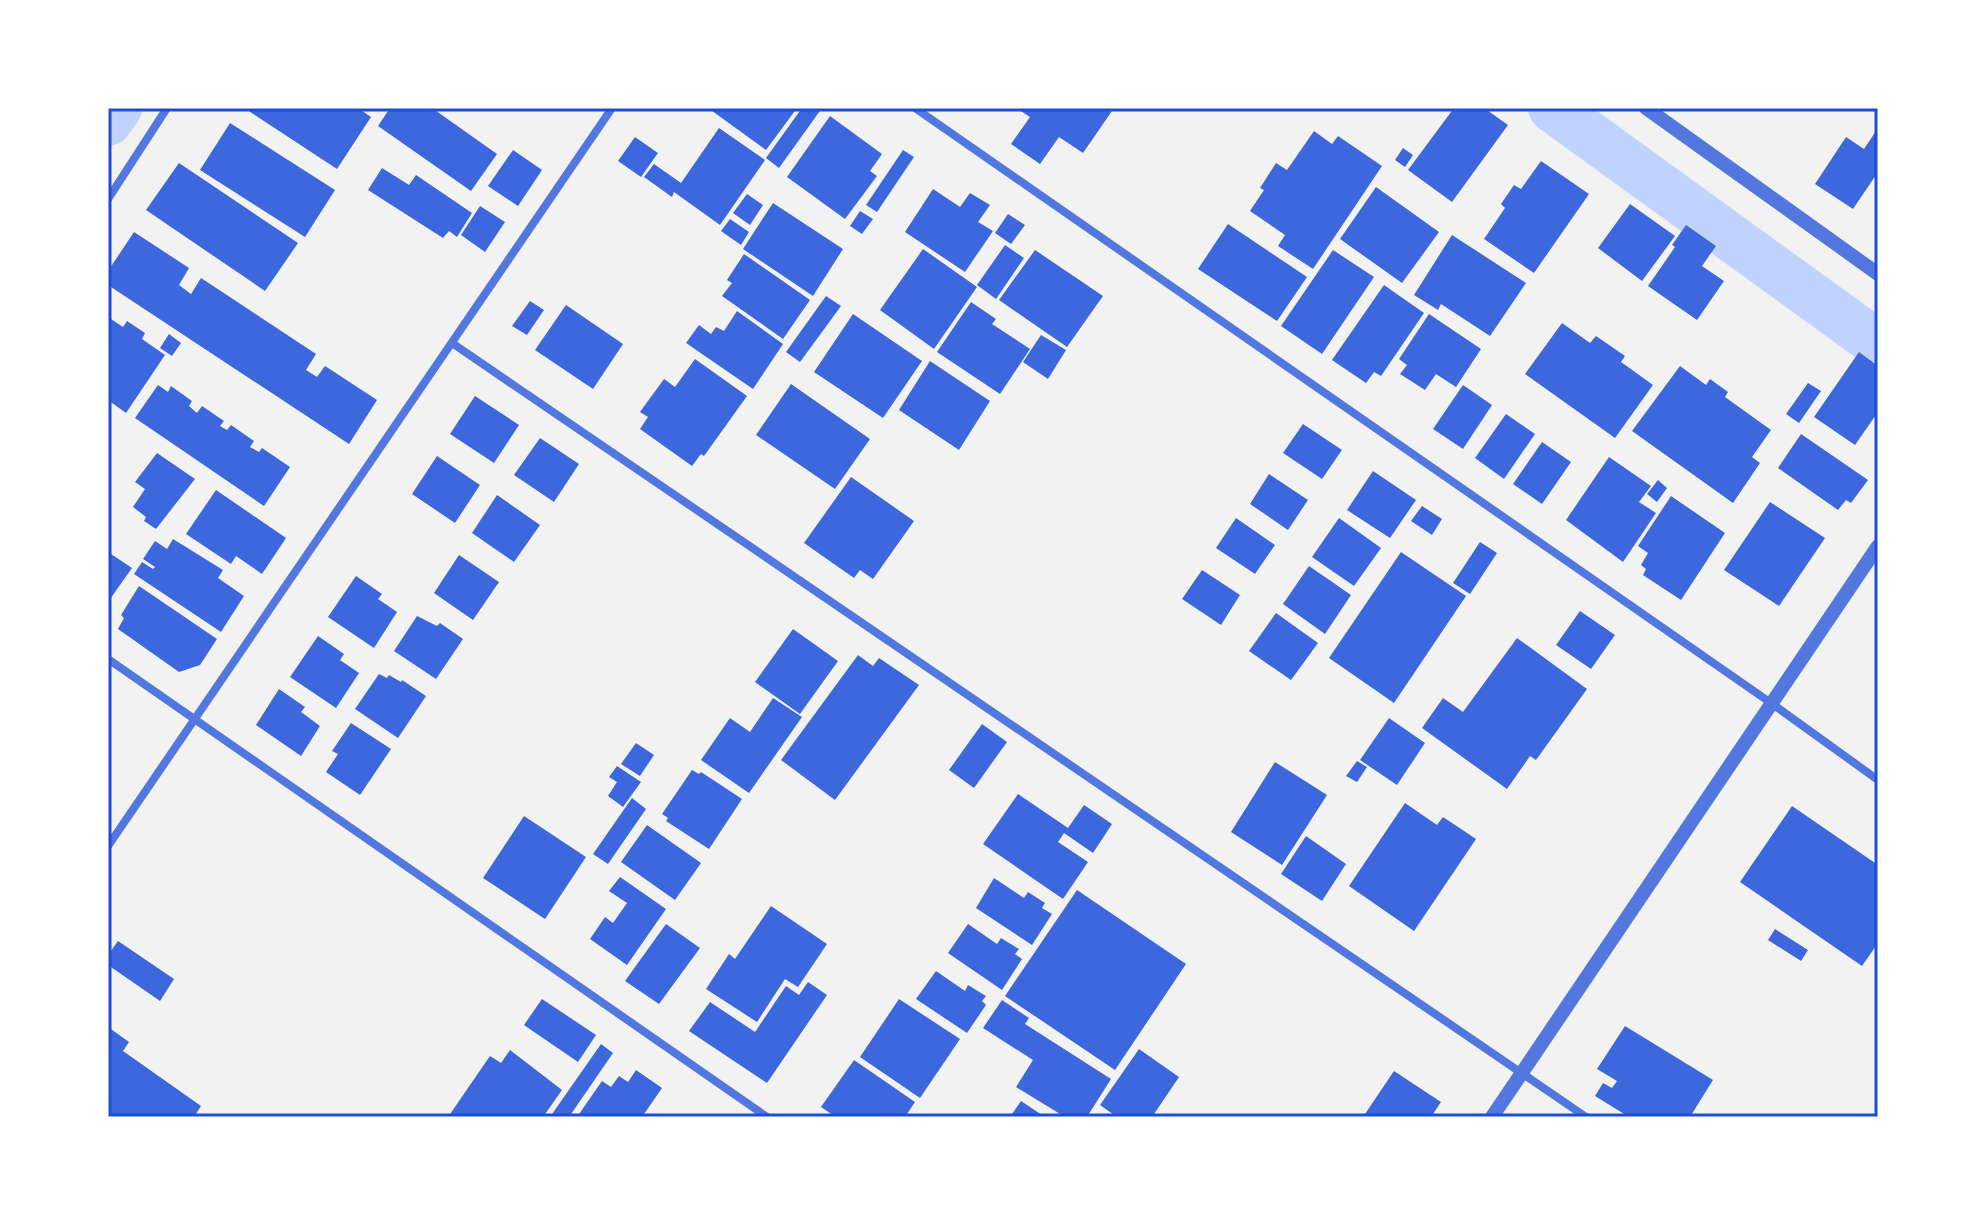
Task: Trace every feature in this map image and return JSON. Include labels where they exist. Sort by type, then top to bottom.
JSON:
[{"type":"street","points":[[108,199],[167,108]]},
{"type":"street","points":[[108,846],[612,108]]},
{"type":"street","points":[[915,108],[1878,780]]},
{"type":"street","points":[[1646,108],[1878,274]]},
{"type":"street","points":[[452,343],[1586,1117]]},
{"type":"street","points":[[1492,1117],[1878,546]]},
{"type":"street","points":[[108,659],[762,1115]]},
{"type":"building","points":[[244,108],[358,108],[371,117],[337,169]]},
{"type":"building","points":[[390,108],[432,108],[497,154],[471,191],[378,126]]},
{"type":"building","points":[[708,108],[797,108],[766,150]]},
{"type":"building","points":[[802,108],[822,108],[779,168],[766,158]]},
{"type":"building","points":[[1016,108],[1114,108],[1083,153],[1059,137],[1040,164],[1011,144],[1030,117]]},
{"type":"building","points":[[1454,108],[1484,108],[1508,125],[1452,202],[1408,170]]},
{"type":"building","points":[[830,116],[882,154],[870,171],[877,176],[845,219],[787,177]]},
{"type":"building","points":[[230,123],[335,190],[305,237],[200,170]]},
{"type":"building","points":[[719,128],[765,160],[720,225],[674,192],[672,197],[644,177],[654,164],[681,183]]},
{"type":"building","points":[[1878,128],[1878,172],[1853,209],[1815,184],[1846,137],[1864,149]]},
{"type":"building","points":[[1314,131],[1332,144],[1338,136],[1382,166],[1313,269],[1278,246],[1285,235],[1250,211],[1276,163],[1287,170]]},
{"type":"building","points":[[635,137],[658,153],[641,177],[618,161]]},
{"type":"building","points":[[1403,148],[1413,155],[1405,167],[1395,160]]},
{"type":"building","points":[[513,150],[542,170],[518,206],[488,186]]},
{"type":"building","points":[[903,150],[914,157],[877,212],[866,205]]},
{"type":"building","points":[[1541,161],[1589,194],[1534,273],[1484,239],[1505,208],[1501,204],[1514,185],[1521,189]]},
{"type":"building","points":[[179,163],[298,243],[265,291],[146,210]]},
{"type":"building","points":[[382,168],[409,185],[416,175],[472,213],[457,237],[449,231],[443,238],[368,190]]},
{"type":"building","points":[[1376,187],[1439,232],[1402,283],[1340,239]]},
{"type":"building","points":[[933,189],[960,207],[970,193],[990,205],[978,222],[993,231],[965,272],[905,232]]},
{"type":"building","points":[[747,194],[763,205],[750,225],[733,213]]},
{"type":"building","points":[[773,203],[843,249],[813,296],[743,249]]},
{"type":"building","points":[[1630,204],[1675,236],[1642,281],[1598,248]]},
{"type":"building","points":[[480,206],[505,222],[485,252],[461,235]]},
{"type":"building","points":[[860,211],[873,219],[862,234],[850,226]]},
{"type":"building","points":[[1008,214],[1025,225],[1011,244],[995,233]]},
{"type":"building","points":[[730,219],[749,232],[741,245],[721,231]]},
{"type":"building","points":[[1228,224],[1307,277],[1277,321],[1198,269]]},
{"type":"building","points":[[1686,225],[1716,246],[1702,266],[1724,281],[1697,320],[1648,286]]},
{"type":"building","points":[[134,232],[189,268],[179,285],[191,294],[201,278],[316,354],[306,370],[317,377],[325,366],[377,400],[349,444],[108,285],[108,271]]},
{"type":"building","points":[[1452,235],[1526,283],[1490,336],[1441,304],[1438,310],[1414,295]]},
{"type":"building","points":[[1005,245],[1024,258],[996,299],[977,285]]},
{"type":"building","points":[[923,249],[977,287],[934,349],[880,310]]},
{"type":"building","points":[[1035,250],[1103,296],[1067,347],[999,300]]},
{"type":"building","points":[[1333,250],[1374,277],[1322,354],[1281,326]]},
{"type":"building","points":[[744,254],[810,300],[783,339],[722,296],[732,283],[727,280]]},
{"type":"building","points":[[1384,285],[1424,313],[1381,376],[1374,372],[1366,383],[1332,360]]},
{"type":"building","points":[[826,296],[841,306],[800,362],[786,352]]},
{"type":"building","points":[[530,301],[544,310],[527,335],[512,326]]},
{"type":"building","points":[[971,302],[996,319],[992,324],[1030,349],[1000,394],[937,352]]},
{"type":"building","points":[[566,305],[623,344],[593,389],[535,350]]},
{"type":"building","points":[[737,311],[783,344],[753,389],[686,343],[699,325],[711,334],[716,327],[724,331]]},
{"type":"building","points":[[853,314],[922,361],[883,418],[814,372]]},
{"type":"building","points":[[1429,314],[1481,349],[1456,387],[1436,374],[1425,390],[1400,374],[1407,365],[1399,359]]},
{"type":"building","points":[[108,317],[123,327],[127,321],[145,333],[142,339],[165,355],[126,413],[108,400]]},
{"type":"building","points":[[1562,323],[1590,343],[1596,336],[1625,356],[1621,362],[1653,385],[1615,438],[1525,374]]},
{"type":"building","points":[[169,334],[181,343],[172,356],[160,348]]},
{"type":"building","points":[[1041,335],[1066,350],[1048,379],[1023,362]]},
{"type":"building","points":[[1859,352],[1878,366],[1878,412],[1855,445],[1814,417]]},
{"type":"building","points":[[695,359],[747,396],[704,456],[701,454],[692,466],[640,429],[648,417],[640,412],[664,379],[675,387]]},
{"type":"building","points":[[930,361],[990,401],[959,450],[899,410]]},
{"type":"building","points":[[1680,366],[1706,385],[1710,379],[1728,392],[1725,397],[1771,430],[1752,457],[1760,463],[1733,503],[1632,431]]},
{"type":"building","points":[[1808,383],[1821,391],[1799,423],[1786,414]]},
{"type":"building","points":[[791,384],[870,439],[835,489],[756,435]]},
{"type":"building","points":[[158,385],[168,392],[171,386],[192,401],[189,406],[197,413],[202,406],[224,421],[220,426],[227,430],[231,425],[254,441],[250,447],[259,452],[262,448],[290,467],[264,506],[135,418]]},
{"type":"building","points":[[1463,385],[1492,405],[1463,449],[1433,429]]},
{"type":"building","points":[[475,396],[519,425],[494,463],[450,434]]},
{"type":"building","points":[[1506,414],[1535,434],[1504,479],[1475,458]]},
{"type":"building","points":[[1303,424],[1342,450],[1322,479],[1283,453]]},
{"type":"building","points":[[1801,434],[1868,480],[1851,503],[1846,500],[1838,510],[1778,468]]},
{"type":"building","points":[[540,438],[579,464],[554,502],[514,475]]},
{"type":"building","points":[[1542,442],[1571,462],[1542,504],[1513,484]]},
{"type":"building","points":[[157,453],[195,479],[156,529],[144,521],[146,517],[133,507],[145,489],[135,482]]},
{"type":"building","points":[[437,456],[480,485],[455,523],[412,494]]},
{"type":"building","points":[[1609,457],[1651,486],[1639,502],[1656,513],[1623,562],[1566,520]]},
{"type":"building","points":[[1373,471],[1416,500],[1390,538],[1347,510]]},
{"type":"building","points":[[1269,474],[1308,500],[1288,530],[1250,504]]},
{"type":"building","points":[[851,477],[914,521],[873,579],[860,570],[854,578],[804,543]]},
{"type":"building","points":[[1658,480],[1667,488],[1657,502],[1647,494]]},
{"type":"building","points":[[216,490],[286,538],[262,574],[236,556],[231,564],[186,534]]},
{"type":"building","points":[[497,495],[540,525],[514,562],[472,533]]},
{"type":"building","points":[[1671,496],[1725,533],[1681,600],[1643,575],[1646,569],[1641,565],[1648,553],[1638,546]]},
{"type":"building","points":[[1770,502],[1825,538],[1779,606],[1724,570]]},
{"type":"building","points":[[1422,506],[1442,519],[1432,535],[1411,521]]},
{"type":"building","points":[[1236,518],[1275,545],[1255,574],[1216,548]]},
{"type":"building","points":[[1339,518],[1381,548],[1354,586],[1312,557]]},
{"type":"building","points":[[173,539],[223,570],[218,578],[244,596],[221,632],[134,574],[142,562],[153,569],[155,567],[143,559],[155,541],[167,549]]},
{"type":"building","points":[[1480,542],[1497,553],[1470,594],[1453,583]]},
{"type":"building","points":[[108,552],[132,568],[108,602]]},
{"type":"building","points":[[1401,552],[1466,596],[1394,703],[1329,658]]},
{"type":"building","points":[[459,555],[499,582],[473,620],[434,593]]},
{"type":"building","points":[[1309,566],[1351,595],[1325,634],[1283,604]]},
{"type":"building","points":[[1202,570],[1240,595],[1221,625],[1182,599]]},
{"type":"building","points":[[356,576],[382,594],[378,599],[397,612],[374,648],[328,617]]},
{"type":"building","points":[[139,586],[217,639],[200,665],[179,672],[118,629],[124,618],[121,615]]},
{"type":"building","points":[[1580,611],[1615,635],[1591,669],[1556,645]]},
{"type":"building","points":[[1276,613],[1318,643],[1291,680],[1249,651]]},
{"type":"building","points":[[417,616],[437,626],[440,623],[463,639],[436,679],[394,651]]},
{"type":"building","points":[[793,629],[838,661],[800,714],[755,682]]},
{"type":"building","points":[[318,636],[344,654],[340,660],[359,673],[336,708],[290,677]]},
{"type":"building","points":[[1517,638],[1587,689],[1536,760],[1530,756],[1507,789],[1422,728],[1443,698],[1463,712]]},
{"type":"building","points":[[858,655],[873,666],[879,658],[919,685],[835,800],[781,760]]},
{"type":"building","points":[[379,674],[402,680],[426,696],[398,738],[355,709]]},
{"type":"building","points":[[279,689],[305,707],[301,712],[320,726],[301,756],[256,725]]},
{"type":"building","points":[[773,698],[802,717],[749,793],[701,760],[730,718],[750,732]]},
{"type":"building","points":[[1389,718],[1425,743],[1397,785],[1360,760]]},
{"type":"building","points":[[351,723],[391,749],[360,795],[326,772],[338,754],[332,751]]},
{"type":"building","points":[[982,724],[1007,742],[974,788],[949,770]]},
{"type":"building","points":[[636,743],[654,755],[640,776],[621,764]]},
{"type":"building","points":[[1357,761],[1367,767],[1357,782],[1346,776]]},
{"type":"building","points":[[1275,762],[1327,795],[1282,865],[1231,832]]},
{"type":"building","points":[[617,766],[641,782],[623,807],[608,796],[617,782],[609,777]]},
{"type":"building","points":[[692,770],[701,772],[742,799],[709,849],[666,821],[668,818],[662,814]]},
{"type":"building","points":[[1018,794],[1068,828],[1084,805],[1112,824],[1093,853],[1064,833],[1058,842],[1088,862],[1063,899],[983,844]]},
{"type":"building","points":[[632,798],[646,809],[608,864],[593,854]]},
{"type":"building","points":[[1405,803],[1437,825],[1443,817],[1476,839],[1414,931],[1349,886]]},
{"type":"building","points":[[1792,806],[1878,865],[1878,943],[1862,966],[1740,882]]},
{"type":"building","points":[[524,816],[586,857],[545,919],[483,878]]},
{"type":"building","points":[[647,825],[701,863],[675,900],[621,862]]},
{"type":"building","points":[[1306,836],[1346,864],[1322,901],[1281,874]]},
{"type":"building","points":[[620,877],[666,909],[627,965],[590,939],[605,917],[613,923],[627,903],[609,891]]},
{"type":"building","points":[[994,878],[1024,898],[1028,892],[1045,903],[1042,908],[1052,914],[1032,945],[976,908]]},
{"type":"building","points":[[1077,890],[1186,964],[1115,1070],[1005,996]]},
{"type":"building","points":[[771,906],[827,944],[798,987],[785,979],[757,1022],[706,989],[729,954],[735,959]]},
{"type":"building","points":[[666,924],[700,948],[659,1004],[625,981]]},
{"type":"building","points":[[968,924],[997,944],[1001,938],[1019,949],[1015,954],[1022,959],[1002,990],[948,953]]},
{"type":"building","points":[[1775,929],[1808,950],[1801,961],[1768,940]]},
{"type":"building","points":[[118,941],[174,979],[160,1001],[108,965],[108,955]]},
{"type":"building","points":[[936,971],[965,991],[968,985],[986,996],[982,1001],[986,1005],[967,1033],[916,999]]},
{"type":"building","points":[[808,982],[827,995],[767,1083],[689,1031],[710,1002],[755,1032],[786,986],[799,995]]},
{"type":"building","points":[[542,999],[596,1035],[578,1062],[524,1025]]},
{"type":"building","points":[[899,999],[960,1039],[920,1098],[860,1057]]},
{"type":"building","points":[[1002,1000],[1029,1018],[1025,1024],[1111,1079],[1087,1117],[1065,1117],[1016,1087],[1033,1060],[983,1028]]},
{"type":"building","points":[[1625,1026],[1713,1080],[1690,1117],[1629,1117],[1595,1096],[1603,1083],[1612,1088],[1617,1081],[1597,1069]]},
{"type":"building","points":[[108,1027],[129,1042],[123,1051],[201,1106],[194,1117],[108,1117]]},
{"type":"building","points":[[601,1044],[613,1053],[569,1117],[550,1117]]},
{"type":"building","points":[[1139,1049],[1179,1077],[1152,1117],[1117,1117],[1100,1105]]},
{"type":"building","points":[[510,1050],[562,1090],[543,1117],[448,1117],[490,1056],[501,1063]]},
{"type":"building","points":[[854,1060],[915,1102],[905,1117],[836,1117],[821,1107]]},
{"type":"building","points":[[636,1070],[662,1088],[642,1117],[577,1117],[602,1081],[611,1087],[619,1076],[628,1082]]},
{"type":"building","points":[[1394,1071],[1441,1102],[1431,1117],[1369,1117],[1365,1114]]},
{"type":"building","points":[[1021,1101],[1045,1117],[1010,1117]]},
{"type":"waterway","points":[[108,122],[118,108]]},
{"type":"waterway","points":[[1552,108],[1878,344]]}]
